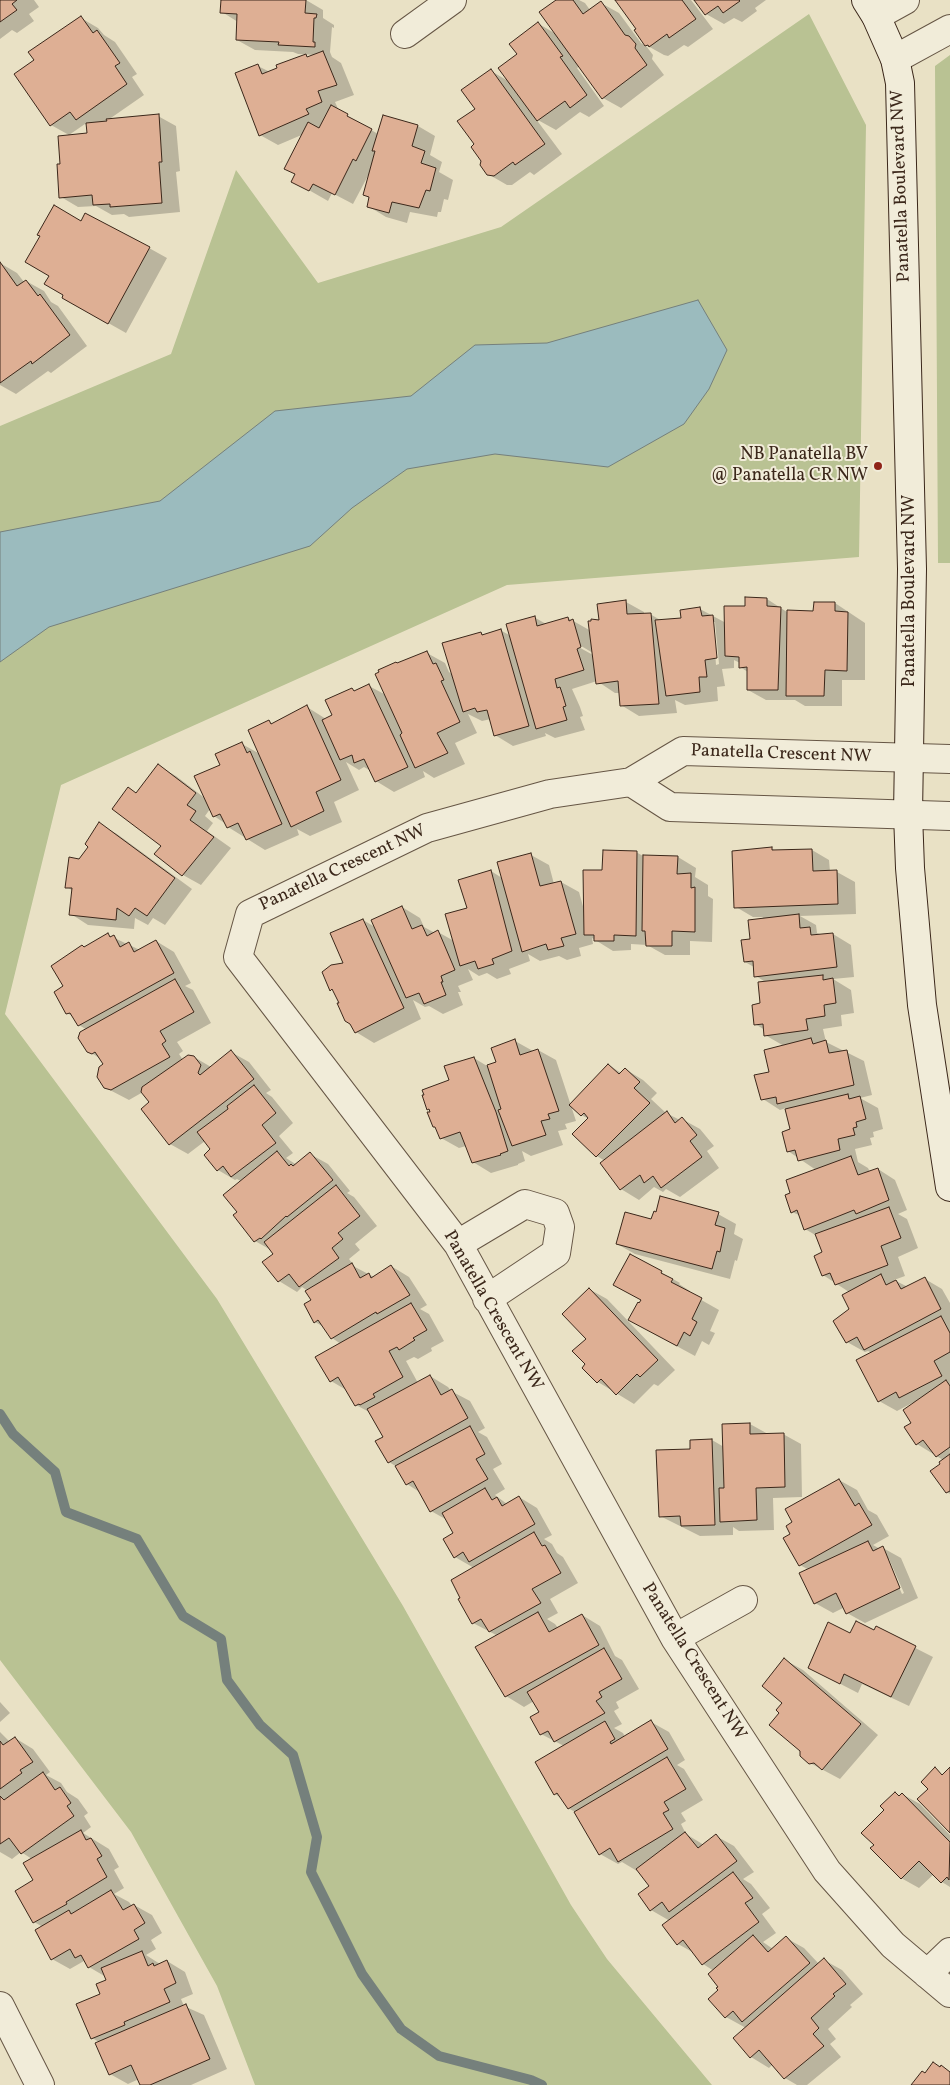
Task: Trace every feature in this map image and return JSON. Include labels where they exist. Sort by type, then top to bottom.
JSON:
[{"type":"street","points":[[405,34],[452,0]]},
{"type":"street","points":[[868,4],[905,0]]},
{"type":"street","name":"Panatella Boulevard NW","points":[[868,4],[895,59],[900,93],[912,559],[908,814],[910,868],[922,1005],[950,1187]]},
{"type":"street","points":[[895,59],[950,29]]},
{"type":"street","name":"Panatella Crescent NW","points":[[950,759],[683,751],[631,782],[550,794],[427,828],[250,914],[238,957],[458,1244],[675,1638],[827,1871],[893,1945],[950,1993]]},
{"type":"street","points":[[631,782],[670,806],[950,816]]},
{"type":"street","points":[[458,1244],[525,1204],[555,1213],[560,1227],[556,1253],[487,1299]]},
{"type":"street","points":[[675,1638],[743,1600]]},
{"type":"street","points":[[927,1974],[950,1952]]},
{"type":"street","points":[[0,2006],[40,2085]]},
{"type":"green space","points":[[809,14],[866,125],[859,557],[507,585],[61,785],[5,1014],[217,1299],[403,1606],[571,1905],[607,1959],[712,2085],[255,2085],[217,1986],[131,1832],[0,1660],[0,426],[171,354],[236,170],[318,283],[501,227]]},
{"type":"green space","points":[[950,55],[950,563],[938,563],[935,66]]},
{"type":"water","points":[[698,300],[727,350],[709,389],[684,424],[608,467],[495,454],[407,469],[352,508],[310,546],[49,627],[0,662],[0,532],[160,501],[275,411],[411,396],[475,345],[547,343]]},
{"type":"building","points":[[0,0],[17,0],[12,4],[17,10],[0,22]]},
{"type":"building","points":[[221,0],[306,0],[305,13],[317,14],[316,18],[314,18],[313,42],[315,42],[315,47],[278,45],[279,42],[236,40],[237,14],[220,13]]},
{"type":"building","points":[[556,0],[573,0],[583,14],[601,1],[625,35],[629,36],[636,44],[635,48],[647,65],[602,99],[539,12]]},
{"type":"building","points":[[615,0],[682,0],[696,19],[669,38],[667,34],[649,47],[648,45],[645,46],[634,30],[636,29]]},
{"type":"building","points":[[694,0],[740,1],[723,13],[718,6],[705,15]]},
{"type":"building","points":[[81,16],[93,33],[97,30],[120,63],[115,66],[127,84],[76,120],[70,112],[50,126],[14,74],[34,60],[28,52]]},
{"type":"building","points":[[538,22],[563,56],[560,57],[587,95],[570,108],[565,101],[537,121],[498,68],[517,54],[509,44]]},
{"type":"building","points":[[323,51],[337,85],[318,91],[322,102],[306,109],[309,114],[259,136],[235,73],[258,64],[262,74],[277,68],[276,65],[306,54],[307,57]]},
{"type":"building","points":[[491,69],[545,144],[515,165],[513,162],[494,176],[487,175],[480,165],[481,161],[471,147],[474,144],[457,121],[475,109],[461,90]]},
{"type":"building","points":[[331,105],[372,129],[356,161],[353,159],[335,195],[313,184],[309,191],[291,182],[295,174],[284,169],[308,122],[319,128]]},
{"type":"building","points":[[159,114],[162,162],[159,162],[162,203],[110,207],[110,204],[93,205],[92,195],[59,198],[57,164],[60,164],[58,136],[87,133],[86,123],[107,121],[106,119]]},
{"type":"building","points":[[383,115],[418,125],[412,146],[425,151],[421,163],[436,168],[430,191],[426,190],[419,208],[392,202],[389,213],[367,207],[369,197],[363,195],[375,151],[372,151]]},
{"type":"building","points":[[54,205],[81,221],[85,213],[150,247],[108,324],[62,298],[63,295],[44,284],[49,276],[25,262],[40,236],[37,235]]},
{"type":"building","points":[[0,262],[17,286],[26,280],[38,296],[40,294],[70,335],[32,364],[31,361],[0,383]]},
{"type":"building","points":[[745,597],[767,598],[767,606],[781,607],[778,690],[747,690],[747,667],[739,668],[739,657],[725,656],[724,606],[745,606]]},
{"type":"building","points":[[626,600],[627,614],[651,613],[659,704],[620,706],[618,681],[596,684],[588,621],[591,621],[591,619],[599,620],[597,604]]},
{"type":"building","points":[[814,602],[835,602],[835,611],[848,612],[847,671],[825,670],[824,696],[786,696],[787,610],[813,611]]},
{"type":"building","points":[[700,607],[702,616],[713,615],[717,658],[705,660],[707,677],[699,677],[700,692],[666,696],[655,620],[681,618],[680,610]]},
{"type":"building","points":[[535,616],[537,626],[568,617],[569,621],[573,619],[581,647],[577,649],[584,670],[555,679],[557,688],[560,687],[566,706],[563,707],[567,720],[536,729],[506,624]]},
{"type":"building","points":[[501,629],[529,726],[494,736],[487,710],[477,712],[475,708],[463,712],[442,643],[481,632],[482,635]]},
{"type":"building","points":[[427,651],[433,664],[436,663],[444,680],[441,681],[460,722],[437,733],[448,753],[415,768],[400,735],[402,733],[375,674],[379,672],[378,670],[396,662]]},
{"type":"building","points":[[369,684],[408,767],[375,782],[364,759],[354,763],[352,755],[340,760],[322,720],[332,715],[325,700],[352,688],[354,691]]},
{"type":"building","points":[[307,705],[341,780],[316,792],[324,811],[291,827],[248,730],[269,720],[271,724]]},
{"type":"building","points":[[242,742],[247,753],[250,751],[282,824],[246,840],[238,823],[227,828],[220,814],[213,817],[194,776],[220,765],[215,754]]},
{"type":"building","points":[[158,764],[196,793],[187,805],[196,811],[190,820],[214,837],[182,876],[154,854],[161,846],[112,809],[128,787],[136,793]]},
{"type":"building","points":[[99,822],[175,878],[147,916],[135,908],[129,916],[117,908],[116,920],[69,915],[72,888],[65,888],[69,857],[79,859],[88,847],[85,844]]},
{"type":"building","points":[[772,847],[772,850],[812,849],[813,871],[837,870],[838,904],[734,908],[732,851]]},
{"type":"building","points":[[603,850],[637,851],[636,936],[614,935],[614,941],[594,941],[594,935],[584,935],[583,870],[602,870]]},
{"type":"building","points":[[531,853],[540,886],[561,881],[576,934],[561,938],[564,946],[548,950],[546,944],[522,952],[497,862]]},
{"type":"building","points":[[643,855],[678,856],[677,874],[691,873],[691,888],[695,887],[695,932],[672,931],[672,946],[646,946],[645,931],[642,931]]},
{"type":"building","points":[[491,870],[512,951],[492,959],[494,964],[478,969],[475,961],[460,966],[445,914],[467,908],[458,880]]},
{"type":"building","points":[[402,906],[412,929],[422,925],[427,936],[438,930],[455,970],[441,976],[443,982],[441,982],[446,995],[424,1004],[419,993],[406,998],[371,920]]},
{"type":"building","points":[[799,914],[800,928],[810,927],[811,935],[833,933],[837,967],[754,977],[753,961],[744,962],[741,940],[750,939],[748,920]]},
{"type":"building","points":[[363,919],[404,1008],[355,1033],[350,1024],[345,1021],[337,1003],[339,1003],[332,989],[330,991],[322,972],[331,965],[343,963],[330,933]]},
{"type":"building","points":[[108,933],[110,937],[114,935],[120,947],[129,942],[134,952],[156,940],[174,973],[78,1026],[70,1013],[66,1014],[54,992],[63,986],[51,966],[82,945],[84,947]]},
{"type":"building","points":[[823,975],[823,980],[833,978],[836,1003],[824,1005],[825,1016],[806,1019],[808,1030],[764,1036],[763,1024],[754,1025],[752,1005],[760,1003],[758,982]]},
{"type":"building","points":[[175,979],[194,1012],[160,1031],[166,1041],[162,1044],[170,1057],[111,1090],[104,1088],[97,1077],[99,1067],[103,1064],[95,1052],[92,1054],[87,1052],[78,1038],[80,1032]]},
{"type":"building","points":[[811,1038],[813,1044],[826,1040],[829,1053],[847,1050],[854,1085],[777,1104],[776,1097],[761,1100],[754,1075],[769,1072],[764,1050]]},
{"type":"building","points":[[515,1039],[520,1055],[538,1049],[559,1111],[548,1114],[550,1119],[541,1121],[546,1135],[512,1146],[498,1110],[501,1109],[487,1065],[496,1062],[491,1048]]},
{"type":"building","points":[[231,1050],[254,1079],[169,1145],[141,1109],[149,1102],[141,1092],[142,1087],[188,1055],[194,1056],[201,1065],[198,1073],[200,1075]]},
{"type":"building","points":[[474,1057],[496,1112],[508,1151],[501,1155],[472,1163],[460,1132],[440,1139],[427,1112],[430,1112],[429,1109],[427,1110],[422,1090],[449,1080],[444,1066]]},
{"type":"building","points":[[608,1064],[619,1074],[625,1068],[640,1082],[634,1088],[650,1103],[596,1157],[572,1134],[588,1118],[584,1113],[581,1116],[569,1105]]},
{"type":"building","points":[[254,1085],[276,1113],[262,1125],[276,1143],[231,1177],[223,1166],[217,1171],[204,1155],[210,1149],[197,1132],[228,1109],[227,1106]]},
{"type":"building","points":[[848,1094],[849,1099],[860,1096],[866,1119],[856,1122],[857,1127],[853,1128],[855,1135],[838,1139],[840,1150],[798,1161],[795,1150],[787,1152],[782,1132],[790,1129],[785,1109]]},
{"type":"building","points":[[667,1111],[675,1123],[682,1117],[697,1135],[690,1141],[702,1157],[661,1188],[653,1176],[644,1183],[640,1175],[620,1190],[600,1163]]},
{"type":"building","points":[[277,1151],[289,1166],[291,1164],[293,1166],[310,1152],[333,1180],[286,1216],[261,1239],[254,1242],[233,1215],[237,1212],[223,1195]]},
{"type":"building","points":[[851,1156],[858,1175],[878,1168],[889,1200],[856,1214],[854,1210],[804,1230],[797,1210],[791,1213],[785,1195],[790,1193],[786,1180]]},
{"type":"building","points":[[336,1185],[360,1216],[338,1233],[343,1239],[332,1248],[339,1258],[299,1287],[289,1274],[278,1282],[262,1262],[273,1254],[264,1242]]},
{"type":"building","points":[[660,1196],[719,1212],[715,1225],[725,1228],[720,1252],[717,1251],[712,1269],[616,1244],[625,1212],[651,1219],[654,1211],[656,1212]]},
{"type":"building","points":[[889,1207],[901,1238],[881,1246],[888,1265],[835,1285],[830,1273],[822,1276],[814,1256],[822,1252],[815,1234]]},
{"type":"building","points":[[630,1254],[662,1271],[661,1273],[673,1279],[671,1282],[702,1298],[692,1319],[697,1322],[690,1336],[684,1332],[677,1346],[628,1320],[641,1300],[613,1285]]},
{"type":"building","points":[[352,1263],[360,1278],[369,1273],[371,1278],[391,1265],[410,1295],[377,1314],[376,1312],[331,1339],[318,1320],[314,1323],[304,1304],[311,1300],[305,1291]]},
{"type":"building","points":[[881,1274],[886,1285],[896,1280],[901,1289],[925,1277],[941,1309],[864,1350],[857,1337],[846,1343],[833,1321],[849,1309],[842,1295]]},
{"type":"building","points":[[589,1288],[658,1360],[640,1377],[637,1374],[616,1395],[601,1379],[597,1383],[582,1368],[585,1364],[572,1351],[586,1339],[562,1314]]},
{"type":"building","points":[[411,1303],[427,1330],[413,1338],[415,1340],[399,1350],[397,1347],[389,1351],[403,1377],[373,1394],[375,1397],[355,1406],[338,1377],[330,1382],[315,1357]]},
{"type":"building","points":[[941,1316],[950,1333],[950,1352],[934,1361],[942,1376],[899,1398],[896,1392],[878,1402],[856,1360]]},
{"type":"building","points":[[430,1375],[441,1395],[452,1389],[468,1418],[388,1463],[375,1441],[383,1437],[367,1409]]},
{"type":"building","points":[[946,1380],[950,1386],[950,1447],[936,1457],[923,1440],[916,1445],[904,1427],[911,1423],[903,1410]]},
{"type":"building","points":[[750,1423],[750,1434],[784,1433],[785,1487],[756,1488],[757,1520],[720,1522],[719,1488],[724,1488],[722,1424]]},
{"type":"building","points":[[470,1426],[485,1454],[476,1459],[488,1479],[430,1512],[413,1481],[406,1485],[395,1466]]},
{"type":"building","points":[[712,1439],[715,1525],[681,1526],[680,1516],[659,1517],[656,1450],[690,1449],[690,1440]]},
{"type":"building","points":[[950,1454],[950,1491],[946,1493],[930,1471]]},
{"type":"building","points":[[839,1479],[855,1506],[859,1503],[872,1525],[799,1566],[783,1538],[790,1534],[786,1526],[792,1522],[785,1509]]},
{"type":"building","points":[[485,1488],[492,1500],[497,1497],[502,1506],[519,1496],[535,1524],[469,1562],[463,1552],[454,1558],[443,1539],[453,1533],[442,1513]]},
{"type":"building","points":[[534,1532],[542,1546],[545,1545],[561,1573],[532,1589],[541,1603],[489,1632],[481,1619],[472,1624],[458,1599],[460,1598],[451,1580]]},
{"type":"building","points":[[868,1541],[873,1551],[883,1546],[900,1588],[846,1614],[836,1593],[814,1604],[799,1573]]},
{"type":"building","points":[[538,1612],[549,1632],[582,1614],[599,1645],[505,1697],[475,1647]]},
{"type":"building","points":[[856,1621],[874,1630],[876,1626],[916,1646],[891,1697],[844,1674],[840,1684],[808,1668],[828,1622],[850,1633]]},
{"type":"building","points":[[604,1648],[622,1679],[599,1692],[602,1697],[596,1701],[605,1713],[554,1742],[548,1731],[540,1735],[530,1717],[539,1712],[527,1692]]},
{"type":"building","points":[[784,1658],[861,1724],[822,1770],[814,1763],[809,1764],[800,1756],[800,1751],[769,1725],[779,1713],[776,1710],[782,1703],[762,1686]]},
{"type":"building","points":[[651,1720],[668,1749],[568,1809],[557,1793],[554,1795],[535,1762],[605,1721],[615,1739],[610,1742],[611,1744]]},
{"type":"building","points":[[15,1737],[33,1762],[20,1770],[22,1773],[0,1789],[0,1741],[3,1745]]},
{"type":"building","points":[[667,1757],[686,1789],[664,1802],[669,1810],[663,1813],[673,1829],[618,1862],[610,1848],[599,1855],[574,1812]]},
{"type":"building","points":[[935,1767],[942,1775],[950,1767],[950,1833],[917,1799],[928,1789],[921,1782]]},
{"type":"building","points":[[43,1772],[55,1790],[60,1787],[71,1803],[67,1806],[74,1816],[21,1854],[9,1838],[0,1844],[0,1796],[4,1800]]},
{"type":"building","points":[[895,1792],[899,1796],[902,1793],[950,1842],[949,1880],[947,1877],[941,1883],[919,1861],[901,1879],[870,1848],[874,1845],[861,1833],[884,1810],[880,1806]]},
{"type":"building","points":[[81,1830],[86,1840],[91,1838],[102,1856],[97,1859],[107,1877],[66,1902],[67,1904],[33,1923],[15,1891],[33,1880],[23,1863]]},
{"type":"building","points":[[685,1832],[698,1848],[716,1834],[737,1861],[669,1912],[662,1902],[650,1911],[638,1894],[649,1886],[636,1869]]},
{"type":"building","points":[[733,1872],[753,1898],[745,1903],[759,1922],[702,1965],[683,1940],[677,1945],[662,1925]]},
{"type":"building","points":[[111,1890],[123,1910],[134,1904],[145,1923],[134,1930],[139,1939],[88,1968],[81,1955],[75,1958],[70,1949],[51,1960],[35,1930],[69,1910],[71,1914]]},
{"type":"building","points":[[753,1935],[768,1952],[786,1936],[810,1963],[742,2022],[733,2011],[725,2018],[708,1999],[718,1990],[716,1988],[718,1987],[708,1974]]},
{"type":"building","points":[[142,1951],[148,1966],[153,1963],[154,1966],[167,1960],[176,1983],[164,1989],[170,2002],[124,2022],[125,2025],[91,2039],[76,2004],[100,1994],[96,1984],[106,1980],[101,1968]]},
{"type":"building","points":[[824,1958],[846,1984],[833,1994],[835,1996],[811,2018],[819,2028],[813,2034],[824,2046],[784,2079],[759,2050],[750,2058],[733,2038]]},
{"type":"building","points":[[186,2004],[210,2059],[150,2085],[140,2085],[131,2065],[109,2075],[95,2043]]},
{"type":"building","points":[[933,2062],[950,2072],[950,2085],[911,2085],[922,2071],[925,2073]]},
{"type":"waterway","points":[[0,1414],[13,1434],[55,1472],[66,1512],[137,1539],[183,1616],[221,1639],[227,1680],[260,1725],[293,1755],[317,1837],[311,1872],[362,1974],[401,2029],[439,2056],[531,2080],[542,2085]]},
{"type":"place","name":"NB Panatella BV @ Panatella CR NW","points":[[878,466]]}]
